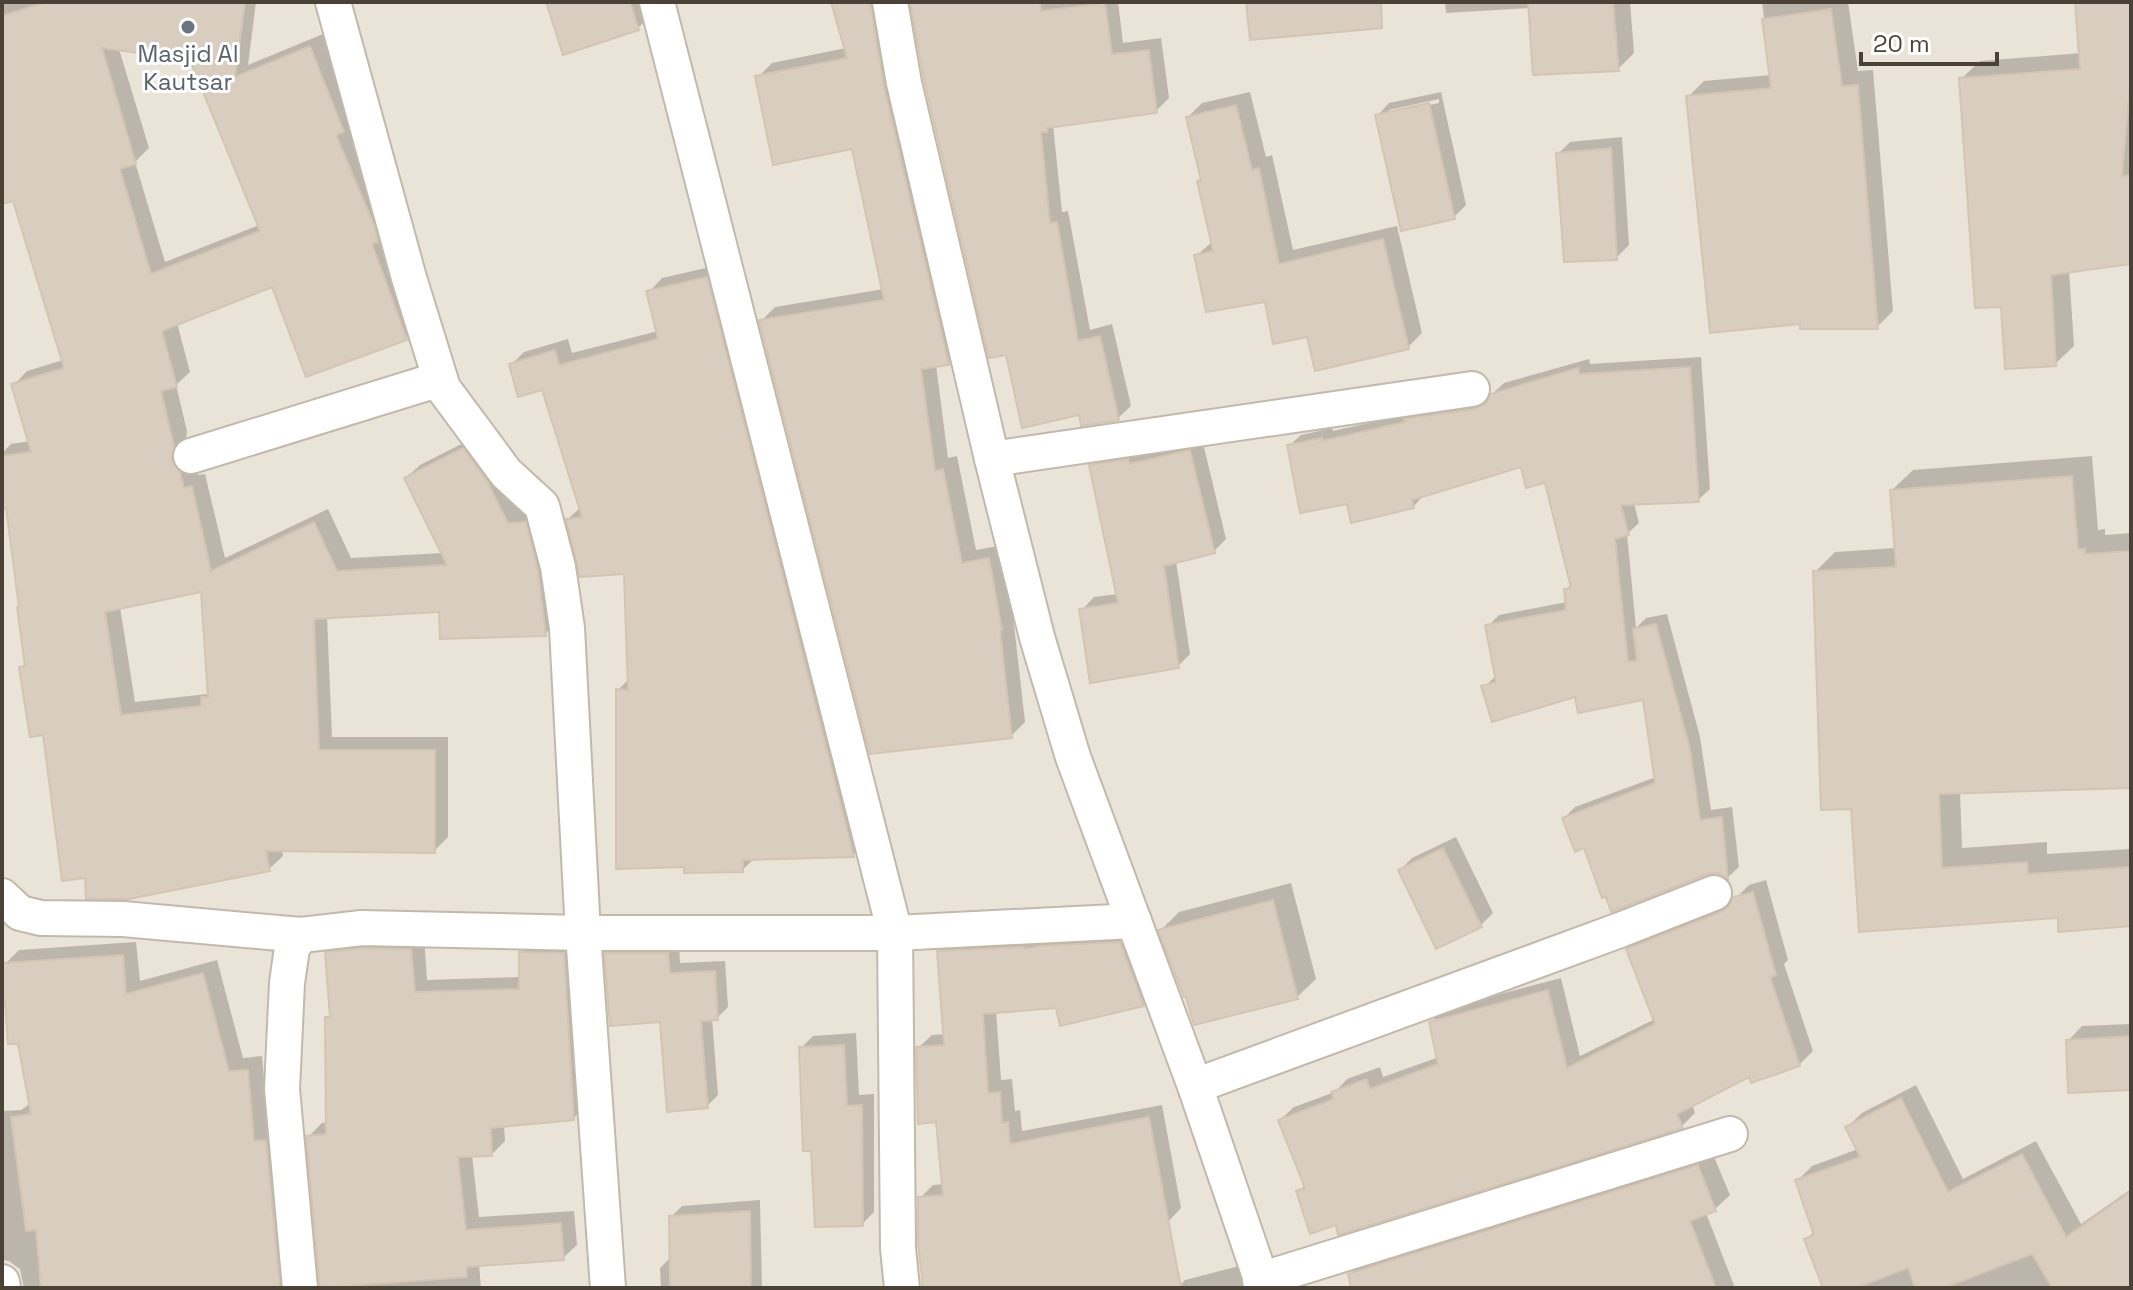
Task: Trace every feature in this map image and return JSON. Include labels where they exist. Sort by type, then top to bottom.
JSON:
[{"type":"street","points":[[333,2],[440,379],[449,398],[506,473],[542,506],[558,567],[567,628],[583,933],[608,1288]]},
{"type":"street","points":[[657,2],[895,933],[898,1248],[902,1288]]},
{"type":"street","points":[[890,2],[904,83],[1017,563],[1073,757],[1195,1086],[1262,1284],[1730,1134]]},
{"type":"street","points":[[191,456],[440,379]]},
{"type":"street","points":[[992,459],[1472,389]]},
{"type":"street","points":[[1195,1086],[1714,893]]},
{"type":"street","points":[[2,896],[20,913],[41,918],[123,919],[301,935],[362,928],[583,933],[895,933],[1134,921]]},
{"type":"street","points":[[300,1288],[282,1089],[287,983],[292,948],[301,935]]},
{"type":"street","points":[[2,1282],[3,1288]]},
{"type":"shaded area","points":[[2,2],[2131,2],[2131,1288],[2,1288]]},
{"type":"building","points":[[46,2],[245,2],[235,77],[310,46],[344,132],[336,135],[374,225],[378,242],[372,244],[407,340],[306,377],[272,287],[162,331],[177,387],[161,391],[174,446],[172,461],[180,472],[184,488],[192,486],[211,571],[314,522],[337,571],[447,565],[404,478],[463,448],[487,481],[508,523],[526,522],[538,571],[546,636],[440,639],[439,612],[314,619],[319,750],[435,750],[435,853],[266,851],[270,871],[129,899],[86,899],[85,878],[62,881],[43,735],[30,737],[19,667],[25,666],[6,508],[2,508],[2,456],[31,452],[11,384],[64,368],[13,201],[2,204],[2,16]],"holes":[[[102,48],[190,60],[260,231],[151,274],[120,169],[136,164]],[[201,592],[208,697],[201,697],[201,706],[121,715],[105,612]]]},
{"type":"building","points":[[546,2],[630,2],[639,30],[563,55]]},
{"type":"building","points":[[831,2],[870,2],[884,87],[949,365],[921,369],[935,471],[943,469],[962,563],[989,558],[1002,630],[1012,738],[870,754],[759,320],[884,300],[852,149],[773,165],[755,76],[847,58]]},
{"type":"building","points":[[910,2],[1040,2],[1041,11],[1105,3],[1112,54],[1149,50],[1157,113],[1047,128],[1047,132],[1041,132],[1050,223],[1057,222],[1078,341],[1100,336],[1119,420],[1081,426],[1079,415],[1022,428],[1006,355],[989,358],[924,79]]},
{"type":"building","points":[[1246,2],[1381,2],[1382,28],[1250,40]]},
{"type":"building","points":[[1528,2],[1613,2],[1619,71],[1533,75]]},
{"type":"building","points":[[2075,2],[2131,2],[2131,75],[2122,176],[2131,175],[2131,264],[2051,275],[2056,366],[2005,369],[2001,307],[1975,308],[1959,78],[2080,69]]},
{"type":"building","points":[[1831,9],[1842,86],[1858,85],[1878,329],[1800,329],[1800,324],[1710,333],[1686,96],[1771,88],[1762,19]]},
{"type":"building","points":[[1429,103],[1455,219],[1401,231],[1375,115]]},
{"type":"building","points":[[1236,105],[1252,170],[1259,168],[1279,264],[1383,239],[1409,349],[1315,371],[1307,337],[1273,344],[1265,302],[1206,312],[1194,255],[1213,251],[1186,117]]},
{"type":"building","points":[[1611,148],[1617,260],[1564,262],[1556,153]]},
{"type":"building","points":[[707,277],[854,857],[743,860],[743,872],[684,873],[684,867],[616,869],[616,689],[628,690],[624,574],[580,577],[566,519],[582,517],[542,390],[518,397],[509,364],[555,350],[559,365],[658,339],[646,291]]},
{"type":"building","points":[[1690,367],[1699,502],[1621,505],[1629,535],[1615,539],[1628,662],[1637,660],[1633,629],[1656,624],[1690,749],[1700,820],[1722,817],[1728,880],[1718,873],[1707,874],[1611,912],[1606,897],[1602,898],[1584,848],[1575,852],[1562,818],[1655,783],[1643,700],[1578,713],[1575,697],[1492,722],[1481,686],[1496,682],[1485,625],[1566,610],[1564,589],[1571,588],[1545,483],[1526,488],[1521,467],[1412,500],[1414,508],[1351,523],[1347,504],[1300,513],[1287,445],[1322,438],[1322,441],[1405,422],[1404,419],[1475,409],[1485,404],[1491,394],[1578,368],[1579,374]]},
{"type":"building","points":[[1190,450],[1215,553],[1164,566],[1179,668],[1090,683],[1079,609],[1118,603],[1089,465],[1128,459],[1129,464]]},
{"type":"building","points":[[2072,476],[2078,549],[2085,549],[2085,554],[2131,551],[2131,788],[1939,794],[1942,868],[2027,862],[2028,874],[2131,867],[2131,926],[2058,932],[2058,918],[1859,932],[1851,809],[1821,810],[1813,571],[1896,567],[1890,490]]},
{"type":"building","points":[[1443,848],[1482,927],[1436,949],[1398,870]]},
{"type":"building","points":[[1753,892],[1776,975],[1770,977],[1800,1066],[1751,1083],[1749,1077],[1677,1114],[1683,1128],[1338,1235],[1336,1225],[1310,1234],[1296,1191],[1305,1188],[1278,1120],[1334,1099],[1331,1092],[1366,1079],[1370,1089],[1438,1064],[1429,1022],[1548,990],[1567,1068],[1655,1024],[1626,949],[1721,912],[1729,906],[1733,897]]},
{"type":"building","points":[[1273,900],[1298,999],[1194,1025],[1186,997],[1158,930]]},
{"type":"building","points":[[1120,942],[1144,1006],[1060,1026],[1056,1008],[983,1014],[988,1093],[1000,1092],[1002,1123],[1008,1122],[1010,1144],[1149,1117],[1181,1288],[923,1288],[918,1242],[918,1197],[943,1195],[936,1122],[918,1124],[916,1047],[944,1045],[937,951]]},
{"type":"building","points":[[363,948],[411,949],[415,992],[519,989],[519,952],[564,953],[574,1120],[491,1128],[492,1156],[458,1157],[466,1230],[561,1223],[564,1260],[466,1267],[467,1277],[320,1288],[306,1136],[326,1134],[325,1017],[330,1017],[325,952]]},
{"type":"building","points":[[604,953],[668,953],[670,973],[715,971],[718,1020],[701,1021],[708,1108],[667,1112],[660,1022],[610,1026]]},
{"type":"building","points":[[123,955],[126,994],[203,973],[229,1071],[248,1070],[254,1141],[266,1140],[280,1288],[41,1288],[36,1230],[26,1231],[11,1117],[31,1114],[18,1044],[8,1044],[5,1001],[2,1001],[2,963]]},
{"type":"building","points":[[2131,1036],[2131,1090],[2068,1093],[2066,1040]]},
{"type":"building","points":[[844,1045],[847,1106],[862,1105],[863,1226],[815,1227],[811,1151],[803,1151],[799,1047]]},
{"type":"building","points":[[1901,1098],[1948,1192],[2022,1154],[2066,1237],[2131,1191],[2131,1288],[2052,1288],[2032,1254],[1944,1288],[1915,1288],[1908,1268],[1856,1288],[1823,1288],[1804,1239],[1814,1235],[1795,1180],[1860,1157],[1845,1127]]},
{"type":"building","points":[[1698,1165],[1716,1211],[1690,1221],[1716,1288],[1351,1288],[1348,1274]]},
{"type":"building","points":[[750,1211],[751,1288],[670,1288],[669,1216]]},
{"type":"place","name":"Masjid Al Kautsar","points":[[188,27]]}]
